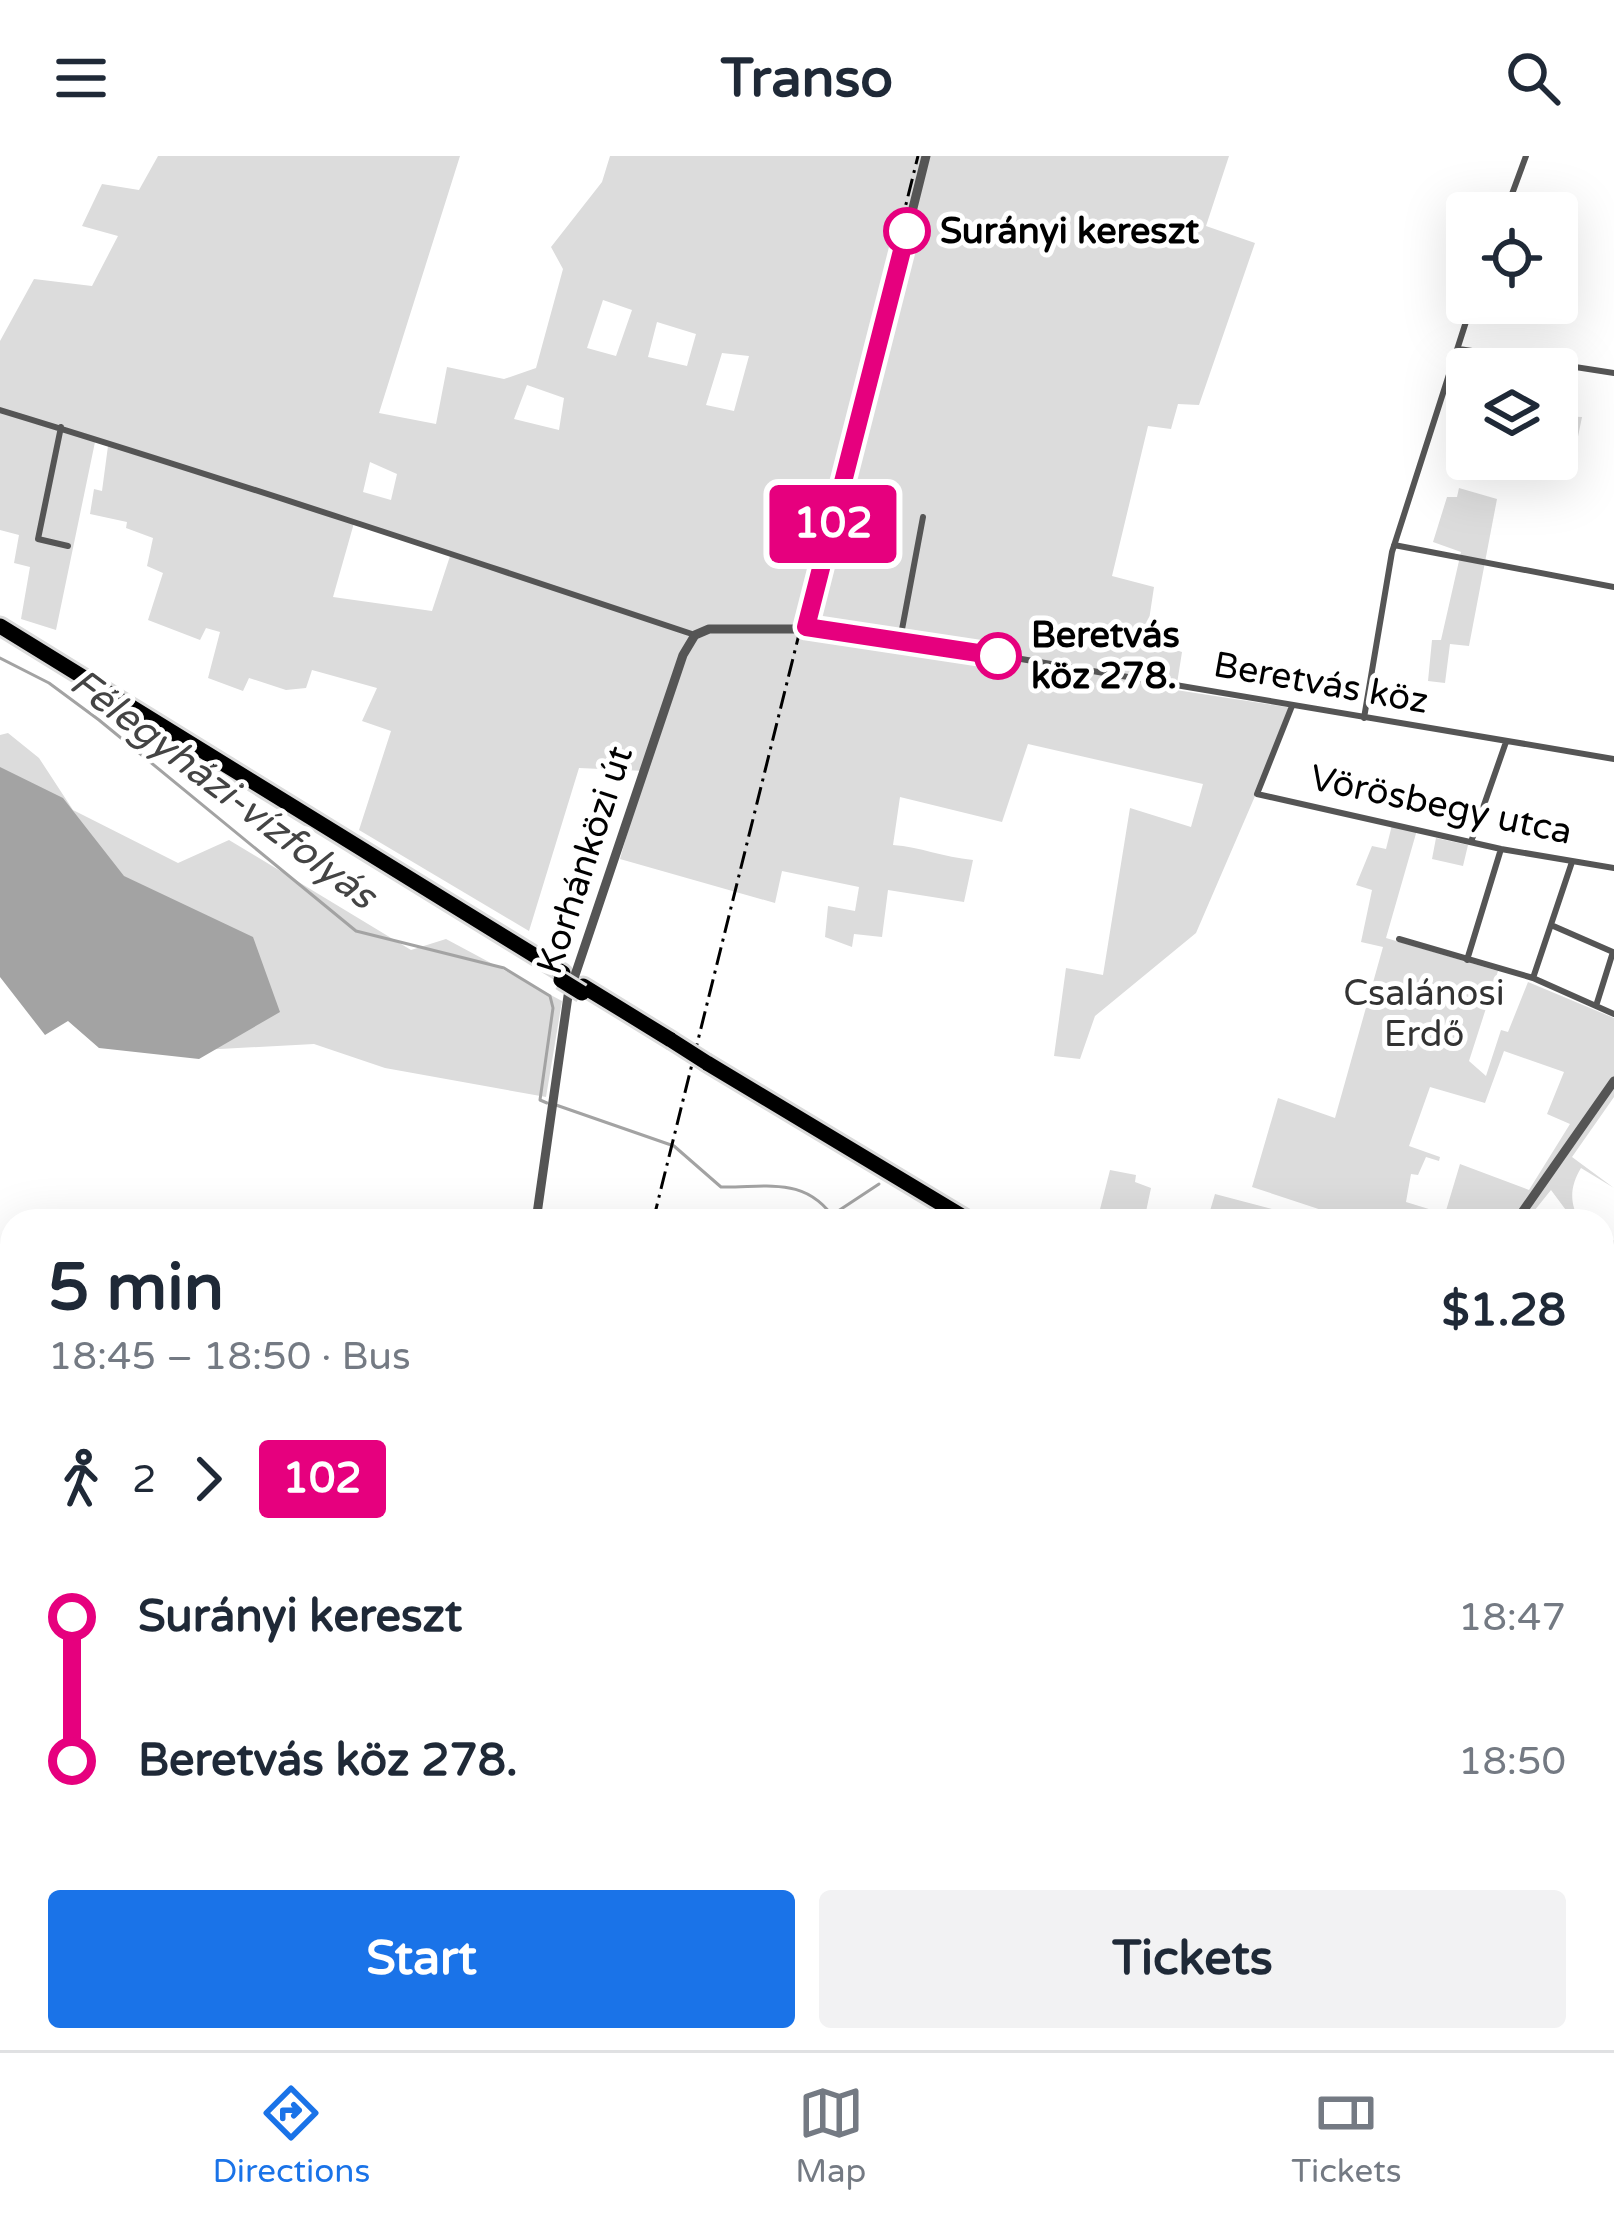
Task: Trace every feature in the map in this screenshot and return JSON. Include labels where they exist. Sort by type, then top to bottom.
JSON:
[{"type":"highway","points":[[0,630],[936,1209]]},
{"type":"highway","points":[[704,1066],[949,1209]]},
{"type":"street","points":[[0,410],[695,635],[714,628],[806,627],[926,156]]},
{"type":"street","points":[[1513,192],[1526,156]]},
{"type":"street","points":[[1578,367],[1614,373]]},
{"type":"street","points":[[1364,718],[1394,545],[1446,388]]},
{"type":"street","points":[[61,427],[38,538],[68,546]]},
{"type":"street","points":[[900,640],[923,517]]},
{"type":"street","points":[[1394,545],[1614,587]]},
{"type":"street","name":"Beretvás köz","points":[[806,627],[1614,759]]},
{"type":"street","name":"Korhánközi út","points":[[538,1209],[579,958],[683,655],[695,635]]},
{"type":"street","name":"Vörösbegy utca","points":[[1293,705],[1257,794],[1501,849],[1614,868]]},
{"type":"street","points":[[1471,842],[1506,742]]},
{"type":"street","points":[[1467,960],[1501,849]]},
{"type":"street","points":[[1533,978],[1572,861]]},
{"type":"street","points":[[1551,925],[1613,952],[1596,1006]]},
{"type":"street","points":[[1400,939],[1533,978],[1614,1014]]},
{"type":"street","points":[[1524,1209],[1614,1081]]},
{"type":"green space","points":[[158,156],[460,156],[379,413],[436,424],[447,367],[504,379],[536,368],[563,269],[551,247],[602,182],[610,156],[1229,156],[1206,226],[1255,243],[1199,405],[1178,404],[1171,429],[1148,426],[1112,576],[1154,587],[1146,640],[1182,652],[1176,690],[1293,708],[1196,933],[1095,1016],[1080,1059],[1054,1056],[1066,968],[1103,975],[1130,808],[1191,827],[1203,784],[1028,744],[1002,822],[900,797],[893,845],[973,860],[964,902],[888,890],[882,937],[854,934],[852,947],[825,937],[828,906],[855,911],[859,887],[782,871],[775,903],[620,859],[645,771],[579,768],[529,931],[359,830],[391,731],[362,721],[377,688],[312,670],[306,688],[286,690],[249,678],[243,691],[208,678],[220,632],[206,628],[200,640],[148,620],[163,573],[147,566],[153,538],[126,528],[127,522],[90,514],[94,489],[102,491],[108,446],[95,442],[56,630],[21,619],[30,567],[14,563],[19,535],[0,530],[0,341],[34,279],[92,286],[118,236],[82,226],[102,184],[139,190]],"holes":[[[603,300],[632,310],[616,356],[587,348]],[[657,322],[696,334],[687,366],[648,357]],[[722,353],[749,356],[734,411],[706,405]],[[527,385],[564,398],[559,430],[514,419]],[[370,462],[397,474],[391,500],[363,492]],[[354,523],[451,553],[432,611],[333,597]]]},
{"type":"green space","points":[[1459,488],[1497,499],[1469,646],[1450,644],[1445,683],[1428,681],[1432,640],[1441,640],[1461,552],[1433,542],[1447,497],[1457,497]]},
{"type":"green space","points":[[8,733],[39,758],[73,810],[178,863],[229,840],[411,950],[446,939],[562,1001],[546,1097],[385,1068],[314,1044],[183,1051],[0,977],[0,735]]},
{"type":"green space","name":"Csalánosi Erdő","points":[[1392,825],[1417,830],[1386,938],[1498,971],[1469,1061],[1486,1076],[1501,1030],[1508,1032],[1528,982],[1614,1018],[1614,1097],[1572,1157],[1614,1188],[1581,1168],[1572,1194],[1574,1209],[1565,1209],[1551,1190],[1536,1209],[1446,1209],[1460,1164],[1529,1190],[1570,1124],[1547,1114],[1564,1072],[1504,1051],[1485,1103],[1430,1087],[1409,1146],[1440,1157],[1439,1161],[1426,1157],[1418,1175],[1411,1174],[1406,1202],[1429,1209],[1319,1209],[1252,1187],[1278,1098],[1335,1118],[1383,947],[1361,942],[1372,890],[1356,885],[1372,846],[1386,849]]},
{"type":"green space","points":[[1436,838],[1468,845],[1463,866],[1432,859]]},
{"type":"green space","points":[[1110,1170],[1136,1175],[1135,1182],[1151,1188],[1147,1209],[1100,1209]]},
{"type":"green space","points":[[1215,1194],[1272,1209],[1211,1209]]},
{"type":"shaded area","points":[[0,767],[63,798],[124,876],[253,937],[280,1012],[199,1059],[99,1048],[68,1021],[45,1035],[0,977]]},
{"type":"waterway","name":"Félegyházi-vízfolyás","points":[[0,658],[49,683],[99,720],[356,931],[504,968],[550,996],[553,1008],[540,1100],[547,1103]]},
{"type":"waterway","name":"Félegyházi-vízfolyás","points":[[556,1105],[674,1146],[721,1187],[799,1190],[826,1209]]},
{"type":"waterway","points":[[841,1209],[879,1184]]},
{"type":"railway","points":[[656,1209],[918,156]]},
{"type":"bus line","name":"102","points":[[907,231],[806,627],[998,656]]},
{"type":"place","name":"Surányi kereszt","points":[[907,231]]},
{"type":"place","name":"Beretvás köz 278.","points":[[998,656]]}]
